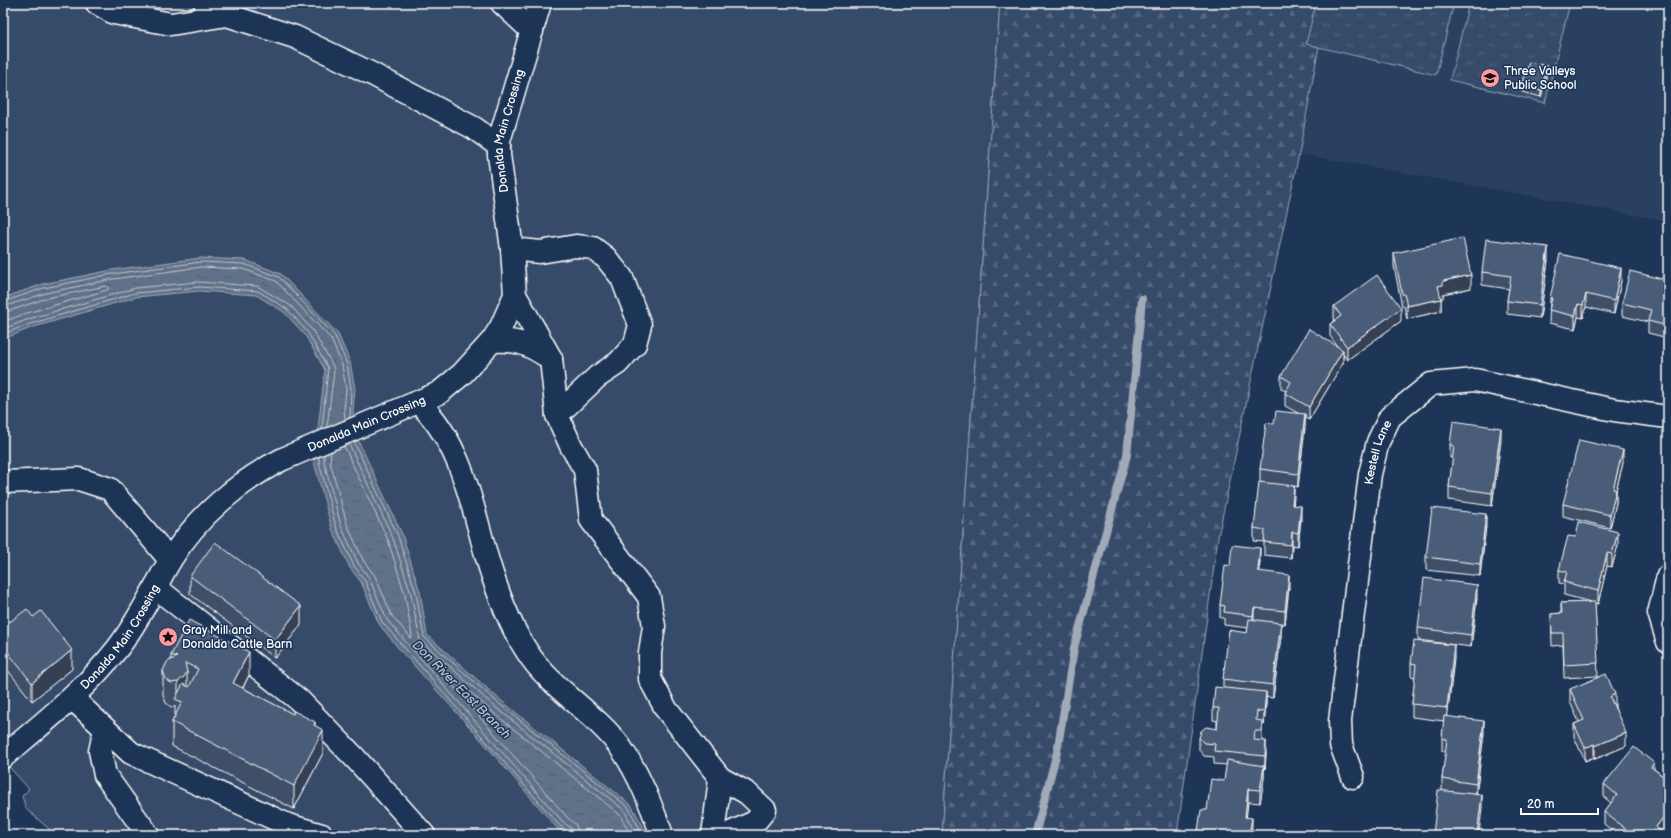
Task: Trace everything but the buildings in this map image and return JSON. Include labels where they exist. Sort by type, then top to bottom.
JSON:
[{"type":"street","points":[[97,3],[114,13],[171,24],[227,15]]},
{"type":"street","points":[[205,3],[227,15],[295,37],[372,74],[468,125],[485,135],[499,146]]},
{"type":"street","points":[[502,3],[532,31]]},
{"type":"street","name":"Donalda Main Crossing","points":[[3,757],[72,698],[118,648],[170,560],[188,535],[220,502],[245,482],[283,460],[409,407],[448,387],[476,361],[492,341],[501,327],[515,295],[512,249],[499,146],[540,3]]},
{"type":"street","points":[[512,249],[540,252],[576,246],[593,248],[606,258],[622,278],[640,325],[635,344],[618,363],[597,377],[557,415]]},
{"type":"street","points":[[515,295],[551,359],[557,415],[571,446],[585,470],[591,520],[649,597],[654,626],[650,653],[650,679],[666,709],[720,778],[747,793],[765,810],[755,822],[726,835]]},
{"type":"street","points":[[492,341],[508,340],[528,344],[551,359]]},
{"type":"street","name":"Kestell Lane","points":[[1353,777],[1341,745],[1340,721],[1370,474],[1378,442],[1390,417],[1431,384],[1475,380],[1614,410],[1668,417]]},
{"type":"street","points":[[409,407],[430,413],[445,434],[459,465],[488,561],[501,597],[526,650],[544,674],[572,698],[620,747],[637,776],[662,835]]},
{"type":"street","points":[[3,482],[79,479],[110,489],[170,560]]},
{"type":"street","points":[[1668,576],[1659,613],[1668,642]]},
{"type":"street","points":[[155,587],[299,700],[351,754],[424,835]]},
{"type":"street","points":[[72,698],[131,753],[288,825],[322,835]]},
{"type":"street","points":[[105,729],[100,751],[105,775],[148,835]]},
{"type":"street","points":[[713,835],[720,778]]},
{"type":"shaded area","name":"Three Valleys Public School","points":[[1327,3],[1668,3],[1668,221],[1299,154]]},
{"type":"green space","points":[[3,3],[1000,3],[942,835],[56,835],[26,809],[22,796],[29,789],[3,760]]},
{"type":"green space","points":[[1000,3],[1327,3],[1299,154],[1218,537],[1177,835],[942,835]]},
{"type":"green space","points":[[1316,3],[1454,3],[1436,75],[1306,44]]},
{"type":"green space","points":[[1469,3],[1570,3],[1545,103],[1450,80]]},
{"type":"water","name":"Don River East Branch","points":[[200,258],[245,260],[281,274],[338,334],[350,362],[355,389],[353,411],[357,438],[402,534],[420,592],[427,635],[498,698],[631,805],[648,835],[566,835],[556,827],[477,735],[399,649],[379,624],[361,582],[350,568],[332,529],[314,462],[325,370],[305,335],[284,312],[256,295],[199,291],[136,297],[31,328],[3,339],[3,298],[43,284],[112,270]]},
{"type":"waterway","points":[[1035,835],[1057,752],[1074,648],[1127,455],[1142,299]]},
{"type":"place","name":"Three Valleys Public School","points":[[1490,78]]},
{"type":"place","name":"Gray Mill and Donalda Cattle Barn","points":[[168,637]]}]
